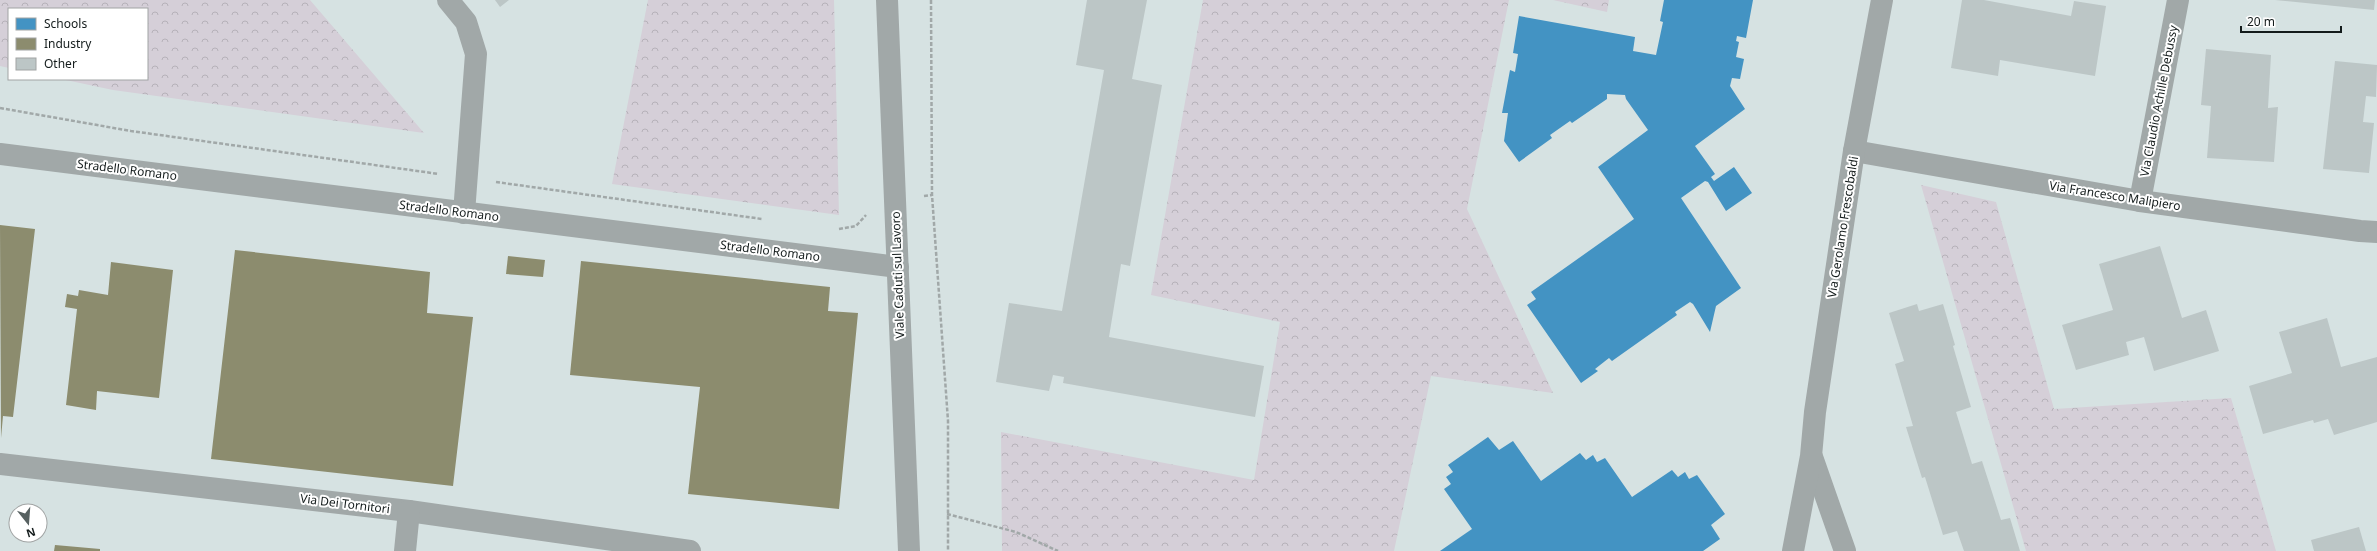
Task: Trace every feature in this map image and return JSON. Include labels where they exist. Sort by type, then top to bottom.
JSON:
[{"type":"street","points":[[448,0],[466,22],[476,54],[464,212]]},
{"type":"street","name":"Viale Caduti sul Lavoro","points":[[887,0],[909,551]]},
{"type":"street","name":"Via Gerolamo Frescobaldi","points":[[1793,551],[1811,456],[1815,412],[1854,151],[1882,0]]},
{"type":"street","name":"Via Claudio Achille Debussy","points":[[2140,201],[2178,0]]},
{"type":"street","name":"Via Francesco Malipiero","points":[[1854,151],[2140,201],[2360,231],[2377,232]]},
{"type":"street","name":"Stradello Romano","points":[[0,154],[898,267]]},
{"type":"street","name":"Via Gerolamo Frescobaldi","points":[[1811,456],[1845,551]]},
{"type":"street","name":"Via Dei Tornitori","points":[[0,464],[409,511],[690,551]]},
{"type":"street","points":[[405,551],[409,511]]},
{"type":"path","points":[[931,0],[932,195],[948,421],[948,551]]},
{"type":"path","points":[[0,108],[131,131],[767,219]]},
{"type":"path","points":[[831,228],[839,229],[856,226]]},
{"type":"path","points":[[947,514],[1016,532],[1058,551]]},
{"type":"green space","points":[[0,0],[310,0],[424,133],[113,90],[66,80],[148,80],[148,8],[8,8],[8,68],[0,66]]},
{"type":"green space","points":[[648,0],[834,0],[839,215],[612,184]]},
{"type":"green space","points":[[1203,0],[1509,0],[1467,209],[1553,393],[1431,376],[1394,551],[1002,551],[1001,432],[1254,480],[1280,322],[1151,295]]},
{"type":"green space","points":[[1553,0],[1609,0],[1607,12]]},
{"type":"green space","points":[[1921,185],[1996,202],[2054,409],[2231,398],[2276,551],[2026,551]]},
{"type":"building: Schools","points":[[1664,0],[1753,0],[1746,38],[1737,36],[1736,41],[1739,42],[1736,57],[1744,59],[1740,79],[1732,78],[1730,86],[1745,109],[1695,146],[1715,174],[1711,177],[1714,181],[1734,167],[1752,193],[1726,211],[1708,182],[1705,181],[1681,198],[1741,288],[1716,306],[1710,332],[1693,304],[1690,302],[1675,312],[1677,315],[1612,361],[1609,358],[1595,369],[1598,371],[1581,383],[1527,305],[1536,299],[1531,292],[1634,219],[1598,167],[1648,130],[1626,99],[1625,95],[1607,94],[1607,99],[1572,123],[1570,121],[1550,135],[1552,138],[1519,162],[1504,141],[1508,113],[1502,113],[1510,70],[1515,72],[1518,54],[1513,53],[1519,16],[1635,37],[1633,51],[1656,55],[1663,22],[1660,21]]},
{"type":"building: Schools","points":[[1488,437],[1499,450],[1513,441],[1541,481],[1580,453],[1586,460],[1593,455],[1597,462],[1605,458],[1632,497],[1672,470],[1678,477],[1685,472],[1689,479],[1697,475],[1725,514],[1711,525],[1720,539],[1703,551],[1440,551],[1472,529],[1444,489],[1451,484],[1446,477],[1453,472],[1448,465]]},
{"type":"building: Industry","points":[[0,225],[35,229],[13,417],[3,416],[1,438]]},
{"type":"building: Industry","points":[[235,250],[430,272],[427,313],[473,317],[453,486],[211,459]]},
{"type":"building: Industry","points":[[508,256],[545,260],[543,277],[506,274]]},
{"type":"building: Industry","points":[[581,261],[830,287],[828,311],[858,313],[839,509],[688,494],[700,387],[570,375]]},
{"type":"building: Industry","points":[[111,262],[173,270],[159,398],[97,391],[96,410],[66,405],[77,309],[65,307],[67,294],[78,296],[79,290],[108,295]]},
{"type":"building: Industry","points":[[55,545],[100,549],[100,551],[54,551]]},
{"type":"building: Other","points":[[495,0],[509,0],[500,7]]},
{"type":"building: Other","points":[[1087,0],[1147,0],[1132,79],[1162,85],[1130,266],[1121,264],[1109,337],[1264,366],[1255,417],[1063,383],[1064,377],[1053,375],[1049,391],[996,382],[1009,303],[1062,311],[1104,70],[1076,65]]},
{"type":"building: Other","points":[[1962,0],[1984,0],[2071,16],[2074,1],[2106,6],[2095,76],[2000,60],[1998,76],[1951,68]]},
{"type":"building: Other","points":[[2275,0],[2375,0],[2374,10]]},
{"type":"building: Other","points":[[2206,49],[2271,55],[2268,108],[2278,107],[2274,162],[2207,158],[2211,106],[2201,105]]},
{"type":"building: Other","points":[[2335,61],[2377,65],[2376,97],[2366,96],[2363,122],[2374,123],[2369,173],[2323,169]]},
{"type":"building: Other","points":[[2160,246],[2182,318],[2206,310],[2219,351],[2154,371],[2144,337],[2126,342],[2129,355],[2076,370],[2062,325],[2113,310],[2099,264]]},
{"type":"building: Other","points":[[1917,304],[1919,311],[1943,304],[1955,345],[1953,346],[1971,407],[1956,412],[1972,464],[1982,461],[2001,520],[2010,518],[2020,551],[1964,551],[1957,531],[1943,535],[1925,477],[1922,478],[1906,427],[1913,426],[1895,364],[1904,361],[1889,313]]},
{"type":"building: Other","points":[[2327,318],[2341,367],[2377,357],[2377,422],[2334,435],[2328,419],[2314,423],[2313,420],[2263,434],[2249,386],[2292,373],[2279,332]]},
{"type":"building: Other","points":[[2359,527],[2366,551],[2314,551],[2311,540]]}]
